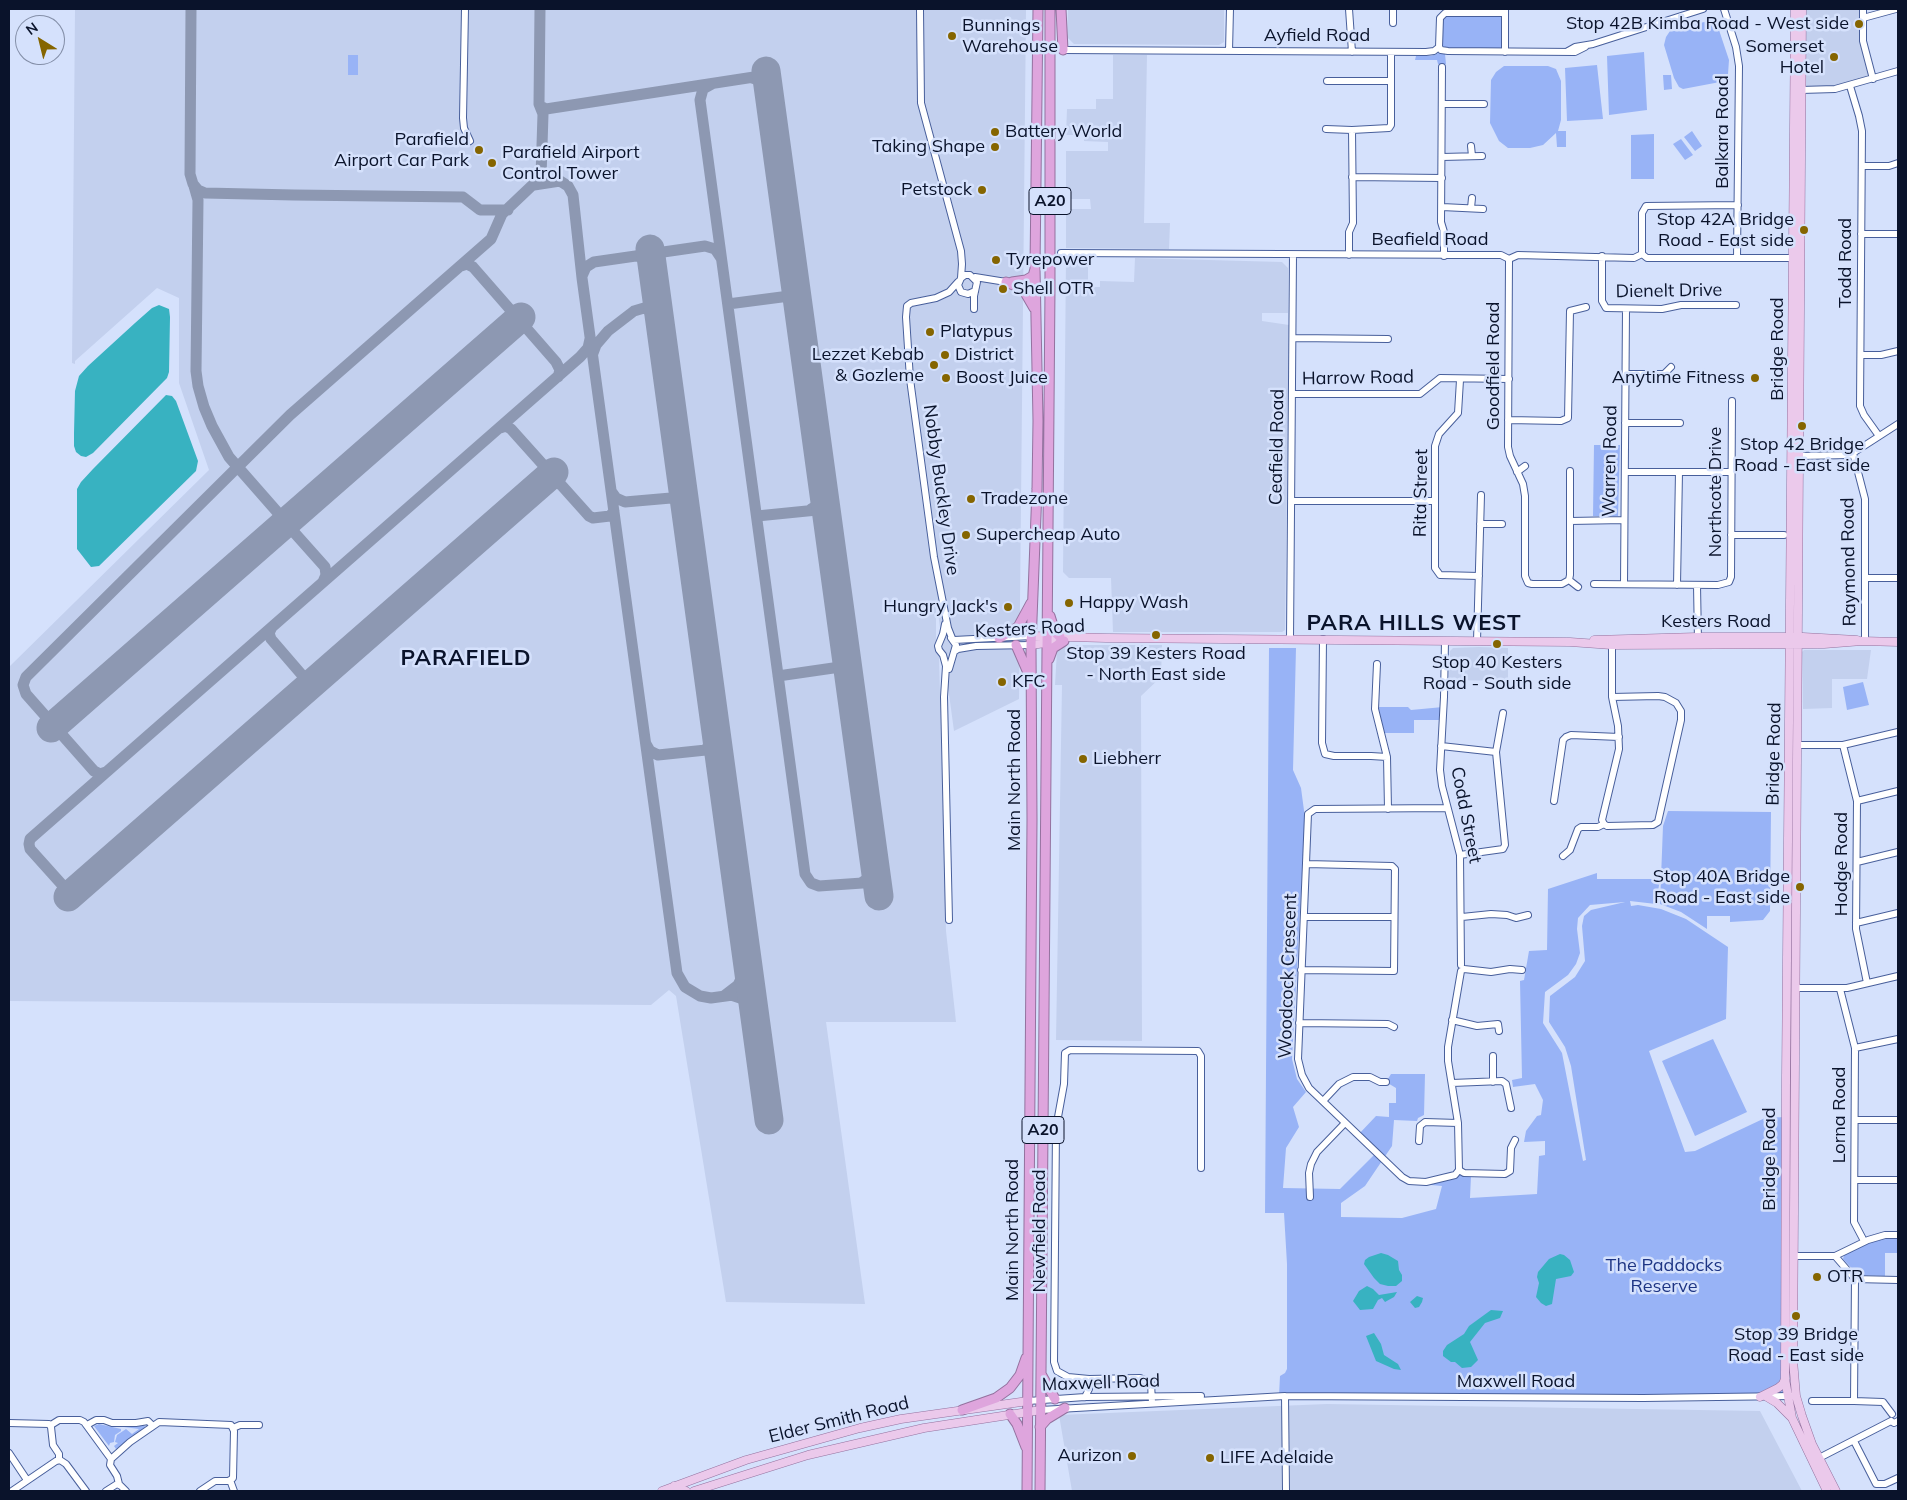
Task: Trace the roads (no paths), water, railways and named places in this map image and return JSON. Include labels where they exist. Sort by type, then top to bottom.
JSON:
[{"type":"highway","name":"Main North Road","points":[[1027,1491],[1032,820],[1031,682],[1038,470],[1035,268],[1038,9]]},
{"type":"highway","name":"Main North Road","points":[[1040,1491],[1050,9]]},
{"type":"highway","points":[[1061,9],[1063,50]]},
{"type":"highway","points":[[1005,282],[1026,280],[1033,276],[1035,268]]},
{"type":"highway","points":[[1005,282],[1020,287],[1026,292],[1036,311]]},
{"type":"highway","points":[[999,638],[1018,627],[1033,599]]},
{"type":"highway","points":[[1047,609],[1055,631],[1062,639],[1053,648],[1047,666]]},
{"type":"highway","points":[[1016,645],[1031,682]]},
{"type":"highway","points":[[962,1410],[996,1398],[1010,1388],[1022,1370],[1029,1349]]},
{"type":"highway","points":[[1041,1374],[1055,1399]]},
{"type":"highway","points":[[1040,1426],[1047,1419],[1065,1408]]},
{"type":"highway","points":[[1010,1414],[1017,1424],[1027,1450]]},
{"type":"main road","name":"Bridge Road","points":[[1795,9],[1798,90],[1790,1256],[1796,1396],[1807,1430],[1836,1491]]},
{"type":"main road","name":"Bridge Road","points":[[1798,90],[1802,9]]},
{"type":"main road","name":"Bridge Road","points":[[1794,640],[1790,625],[1795,456]]},
{"type":"main road","points":[[1777,637],[1790,625]]},
{"type":"main road","name":"Kesters Road","points":[[1698,641],[1777,637],[1794,640]]},
{"type":"main road","name":"Kesters Road","points":[[1032,640],[1106,638],[1570,642],[1794,640],[1848,644],[1863,641],[1898,642]]},
{"type":"main road","name":"Bridge Road","points":[[1790,1256],[1785,1379],[1787,1397],[1792,1418],[1827,1491]]},
{"type":"main road","points":[[1764,1397],[1783,1384],[1785,1379]]},
{"type":"main road","points":[[1764,1397],[1777,1403],[1792,1418]]},
{"type":"main road","name":"Elder Smith Road","points":[[662,1491],[674,1489],[746,1460],[807,1441],[901,1419],[1028,1402]]},
{"type":"main road","name":"Elder Smith Road","points":[[694,1491],[808,1455],[924,1428],[1041,1410]]},
{"type":"main road","points":[[674,1489],[686,1491]]},
{"type":"street","points":[[465,9],[464,128],[470,141]]},
{"type":"street","points":[[920,9],[921,103],[961,251],[967,270],[974,277],[977,284],[974,309],[958,288],[961,251]]},
{"type":"street","points":[[1229,51],[1230,9]]},
{"type":"street","points":[[1349,9],[1352,52]]},
{"type":"street","points":[[1392,23],[1393,9]]},
{"type":"street","name":"Ayfield Road","points":[[1063,50],[1430,52],[1439,47],[1441,50],[1448,51],[1577,52],[1585,47],[1703,9]]},
{"type":"street","name":"Balkara Road","points":[[1724,9],[1736,47],[1739,66],[1738,258]]},
{"type":"street","points":[[1863,9],[1863,41],[1874,79]]},
{"type":"street","points":[[1863,18],[1896,9]]},
{"type":"street","points":[[1439,47],[1440,18],[1445,13],[1505,11],[1505,52]]},
{"type":"street","points":[[1326,129],[1389,128],[1391,52]]},
{"type":"street","points":[[1442,67],[1441,222],[1444,232],[1444,256]]},
{"type":"street","points":[[1798,90],[1831,90],[1898,71]]},
{"type":"street","points":[[1327,81],[1391,81]]},
{"type":"street","name":"Todd Road","points":[[1850,86],[1861,127],[1860,408],[1879,436]]},
{"type":"street","points":[[1442,104],[1471,108],[1484,104]]},
{"type":"street","points":[[1350,255],[1349,232],[1353,223],[1352,130]]},
{"type":"street","points":[[1471,146],[1472,156]]},
{"type":"street","points":[[1442,157],[1482,156]]},
{"type":"street","points":[[1862,166],[1889,166],[1898,163]]},
{"type":"street","points":[[1352,177],[1442,178]]},
{"type":"street","points":[[1471,208],[1472,198]]},
{"type":"street","points":[[1642,254],[1642,210],[1646,206],[1738,205]]},
{"type":"street","points":[[1442,207],[1483,209]]},
{"type":"street","points":[[1861,234],[1898,234]]},
{"type":"street","name":"Beafield Road","points":[[1061,253],[1501,255],[1509,259],[1518,255],[1634,258],[1642,254],[1648,258],[1797,258]]},
{"type":"street","name":"Ceafield Road","points":[[1290,639],[1294,255]]},
{"type":"street","name":"Dienelt Drive","points":[[1602,256],[1602,301],[1604,306],[1610,308],[1662,309],[1687,305],[1736,305]]},
{"type":"street","name":"Goodfield Road","points":[[1509,259],[1508,420],[1510,456],[1523,484],[1525,496],[1527,580],[1532,584],[1562,584],[1569,580]]},
{"type":"street","points":[[959,280],[968,275],[1005,282]]},
{"type":"street","name":"Nobby Buckley Drive","points":[[936,298],[949,292],[959,280]]},
{"type":"street","points":[[964,294],[976,290],[984,284],[1005,282]]},
{"type":"street","name":"Nobby Buckley Drive","points":[[953,639],[946,618],[934,557],[910,379],[906,317],[907,306],[912,303],[964,294]]},
{"type":"street","points":[[1508,420],[1561,421],[1568,418],[1570,311],[1586,307]]},
{"type":"street","name":"Warren Road","points":[[1624,584],[1626,308]]},
{"type":"street","points":[[1293,338],[1388,339]]},
{"type":"street","points":[[1861,356],[1881,355],[1898,351]]},
{"type":"street","points":[[1626,374],[1664,374],[1671,368]]},
{"type":"street","name":"Harrow Road","points":[[1292,394],[1420,394],[1440,378],[1509,380]]},
{"type":"street","name":"Rita Street","points":[[1460,380],[1458,413],[1439,434],[1435,446],[1435,568],[1440,574],[1479,576]]},
{"type":"street","name":"Northcote Drive","points":[[1594,584],[1732,584],[1732,402]]},
{"type":"street","points":[[1625,423],[1680,423]]},
{"type":"street","points":[[1795,456],[1841,456],[1852,454],[1898,424]]},
{"type":"street","name":"Raymond Road","points":[[1852,454],[1865,494],[1863,641]]},
{"type":"street","points":[[1517,472],[1525,466]]},
{"type":"street","points":[[1570,470],[1569,580],[1578,586]]},
{"type":"street","points":[[1625,472],[1731,472]]},
{"type":"street","points":[[1676,585],[1679,472]]},
{"type":"street","points":[[1477,641],[1481,495]]},
{"type":"street","points":[[1291,501],[1435,501]]},
{"type":"street","points":[[1570,521],[1624,520]]},
{"type":"street","points":[[1480,524],[1502,524]]},
{"type":"street","points":[[1731,535],[1784,535]]},
{"type":"street","points":[[1865,578],[1898,578]]},
{"type":"street","points":[[1697,585],[1698,641]]},
{"type":"street","name":"Nobby Buckley Drive","points":[[940,640],[945,630],[946,618]]},
{"type":"street","points":[[945,684],[956,645],[953,639],[945,637],[940,640],[938,648],[943,655],[946,666],[945,684],[949,920]]},
{"type":"street","name":"Kesters Road","points":[[953,639],[999,638],[1032,640]]},
{"type":"street","points":[[1323,639],[1322,743],[1325,754],[1334,756],[1387,757]]},
{"type":"street","name":"Kesters Road","points":[[954,652],[958,649],[976,646],[1016,645],[1032,640]]},
{"type":"street","name":"Codd Street","points":[[1445,641],[1440,770],[1447,808],[1460,855],[1462,917],[1462,969],[1448,1047],[1458,1123],[1459,1170]]},
{"type":"street","points":[[1604,824],[1603,814],[1619,749],[1619,737],[1612,697],[1612,642]]},
{"type":"street","points":[[943,655],[950,655],[954,652]]},
{"type":"street","points":[[1377,664],[1375,709],[1387,757],[1388,809]]},
{"type":"street","points":[[1563,856],[1570,850],[1574,835],[1581,827],[1604,824],[1611,826],[1653,825],[1658,822],[1682,715],[1679,706],[1676,702],[1665,697],[1612,697]]},
{"type":"street","points":[[1460,855],[1504,849],[1496,752],[1503,712]]},
{"type":"street","points":[[1793,745],[1843,745],[1898,732]]},
{"type":"street","points":[[1554,801],[1566,737],[1571,735],[1619,737]]},
{"type":"street","name":"Hodge Road","points":[[1843,745],[1857,801],[1856,923],[1867,983]]},
{"type":"street","points":[[1441,746],[1496,752]]},
{"type":"street","points":[[1857,801],[1898,791]]},
{"type":"street","name":"Woodcock Crescent","points":[[1447,808],[1315,809],[1308,814],[1298,1059],[1302,1075],[1309,1088],[1397,1173],[1410,1181],[1426,1182],[1455,1175],[1459,1170]]},
{"type":"street","points":[[1857,862],[1898,852]]},
{"type":"street","points":[[1301,970],[1394,971],[1395,869],[1392,866],[1306,864]]},
{"type":"street","points":[[1856,923],[1898,913]]},
{"type":"street","points":[[1462,917],[1491,914],[1507,915],[1516,918],[1528,916]]},
{"type":"street","points":[[1304,917],[1394,917]]},
{"type":"street","points":[[1462,969],[1491,972],[1510,969],[1522,970]]},
{"type":"street","points":[[1791,988],[1840,988],[1898,976]]},
{"type":"street","name":"Lorna Road","points":[[1840,988],[1855,1048],[1854,1222],[1864,1241]]},
{"type":"street","points":[[1452,1020],[1477,1026],[1498,1024],[1499,1031]]},
{"type":"street","points":[[1299,1023],[1388,1024],[1394,1027]]},
{"type":"street","points":[[1855,1048],[1898,1039]]},
{"type":"street","name":"Newfield Road","points":[[1152,1399],[1151,1383],[1140,1378],[1089,1379],[1068,1377],[1057,1371],[1054,1362],[1056,1128],[1064,1084],[1065,1053],[1070,1050],[1198,1051],[1201,1056],[1201,1168]]},
{"type":"street","points":[[1493,1082],[1494,1056]]},
{"type":"street","points":[[1323,1102],[1339,1084],[1353,1077],[1370,1077],[1380,1082],[1386,1082]]},
{"type":"street","points":[[1452,1083],[1502,1081],[1506,1084],[1511,1108]]},
{"type":"street","points":[[1855,1120],[1898,1120]]},
{"type":"street","points":[[1310,1197],[1311,1164],[1317,1152],[1345,1122]]},
{"type":"street","points":[[1419,1141],[1420,1126],[1425,1122],[1458,1123]]},
{"type":"street","points":[[1459,1170],[1464,1174],[1505,1174],[1510,1171],[1511,1148],[1515,1140]]},
{"type":"street","points":[[1855,1180],[1898,1180]]},
{"type":"street","points":[[1790,1256],[1835,1256],[1864,1241],[1880,1236],[1898,1235]]},
{"type":"street","points":[[1835,1256],[1855,1279],[1854,1401]]},
{"type":"street","points":[[1855,1279],[1898,1280]]},
{"type":"street","points":[[1086,1397],[1090,1389],[1089,1379]]},
{"type":"street","points":[[1285,1396],[1286,1491]]},
{"type":"street","name":"Maxwell Road","points":[[1028,1402],[1086,1397],[1152,1399],[1285,1396],[1796,1396]]},
{"type":"street","points":[[1110,1397],[1110,1405]]},
{"type":"street","name":"Maxwell Road","points":[[1041,1410],[1110,1405],[1152,1399]]},
{"type":"street","points":[[1812,1401],[1883,1402],[1896,1417],[1819,1458],[1814,1466]]},
{"type":"street","points":[[51,1425],[56,1420],[80,1420],[87,1425],[111,1459]]},
{"type":"street","points":[[87,1425],[96,1420],[104,1420],[112,1423],[148,1421],[153,1426]]},
{"type":"street","points":[[126,1491],[119,1484],[117,1476],[110,1465],[111,1459],[130,1442],[153,1426],[162,1421],[231,1425],[233,1428]]},
{"type":"street","points":[[9,1423],[47,1423],[51,1425]]},
{"type":"street","points":[[51,1425],[53,1445],[59,1454],[59,1460]]},
{"type":"street","points":[[233,1428],[240,1425],[259,1425]]},
{"type":"street","points":[[233,1428],[233,1474],[230,1480],[234,1491]]},
{"type":"street","points":[[1854,1441],[1876,1484],[1885,1484],[1898,1478]]},
{"type":"street","points":[[9,1454],[28,1480]]},
{"type":"street","points":[[12,1491],[59,1460]]},
{"type":"street","points":[[59,1460],[66,1464],[86,1491]]},
{"type":"street","points":[[200,1491],[215,1481],[230,1480]]},
{"type":"street","points":[[106,1491],[119,1484]]},
{"type":"place","name":"Stop 42B Kimba Road - West side","points":[[1859,24]]},
{"type":"place","name":"Bunnings Warehouse","points":[[952,36]]},
{"type":"place","name":"Somerset Hotel","points":[[1834,57]]},
{"type":"place","name":"Battery World","points":[[995,132]]},
{"type":"place","name":"Taking Shape","points":[[995,147]]},
{"type":"place","name":"Parafield Airport Car Park","points":[[479,150]]},
{"type":"place","name":"Parafield Airport Control Tower","points":[[492,163]]},
{"type":"place","name":"Petstock","points":[[982,190]]},
{"type":"place","name":"Stop 42A Bridge Road - East side","points":[[1804,230]]},
{"type":"place","name":"Tyrepower","points":[[996,260]]},
{"type":"place","name":"Shell OTR","points":[[1003,289]]},
{"type":"place","name":"Platypus","points":[[930,332]]},
{"type":"place","name":"District","points":[[945,355]]},
{"type":"place","name":"Lezzet Kebab & Gozleme","points":[[934,365]]},
{"type":"place","name":"Boost Juice","points":[[946,378]]},
{"type":"place","name":"Anytime Fitness","points":[[1755,378]]},
{"type":"place","name":"Stop 42 Bridge Road - East side","points":[[1802,426]]},
{"type":"place","name":"Tradezone","points":[[971,499]]},
{"type":"place","name":"Supercheap Auto","points":[[966,535]]},
{"type":"place","name":"Happy Wash","points":[[1069,603]]},
{"type":"place","name":"Hungry Jack's","points":[[1008,607]]},
{"type":"place","name":"Stop 39 Kesters Road - North East side","points":[[1156,635]]},
{"type":"place","name":"Stop 40 Kesters Road - South side","points":[[1497,644]]},
{"type":"place","name":"KFC","points":[[1002,682]]},
{"type":"place","name":"Liebherr","points":[[1083,759]]},
{"type":"place","name":"Stop 40A Bridge Road - East side","points":[[1800,887]]},
{"type":"place","name":"OTR","points":[[1817,1277]]},
{"type":"place","name":"Stop 39 Bridge Road - East side","points":[[1796,1316]]},
{"type":"place","name":"Aurizon","points":[[1132,1456]]},
{"type":"place","name":"LIFE Adelaide","points":[[1210,1458]]},
{"type":"district","name":"PARA HILLS WEST","points":[[1414,623]]},
{"type":"district","name":"PARAFIELD","points":[[466,658]]},
{"type":"park label","name":"The Paddocks Reserve","points":[[1664,1276]]}]
